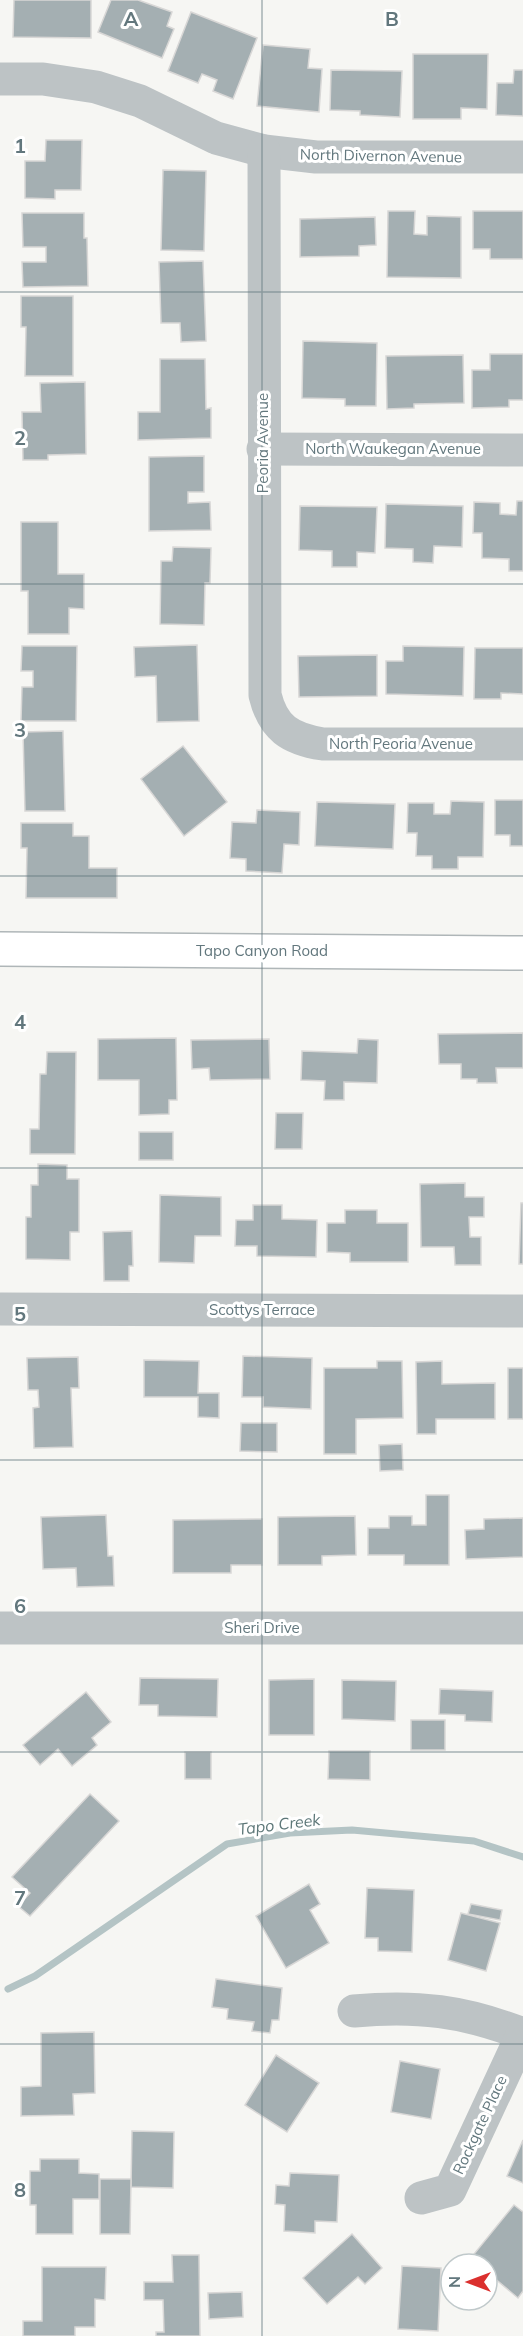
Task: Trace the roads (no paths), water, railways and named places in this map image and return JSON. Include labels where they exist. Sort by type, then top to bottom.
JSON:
[{"type":"main road","name":"Tapo Canyon Road","points":[[0,949],[523,953]]},
{"type":"street","name":"North Divernon Avenue","points":[[0,79],[43,80],[96,87],[140,101],[216,138],[264,151],[316,157],[523,157]]},
{"type":"street","name":"Peoria Avenue","points":[[264,151],[265,695],[269,714],[282,728]]},
{"type":"street","name":"North Waukegan Avenue","points":[[263,449],[523,450]]},
{"type":"street","name":"North Peoria Avenue","points":[[282,728],[301,741],[323,744],[523,744]]},
{"type":"street","name":"Scottys Terrace","points":[[0,1309],[523,1311]]},
{"type":"street","name":"Sheri Drive","points":[[0,1628],[523,1628]]},
{"type":"street","name":"Rockgate Place","points":[[354,2011],[395,2007],[438,2010],[484,2019],[523,2034],[450,2190],[421,2198]]},
{"type":"waterway","name":"Tapo Creek","points":[[8,1989],[35,1976],[227,1844],[290,1833],[352,1830],[474,1841],[523,1857]]}]
